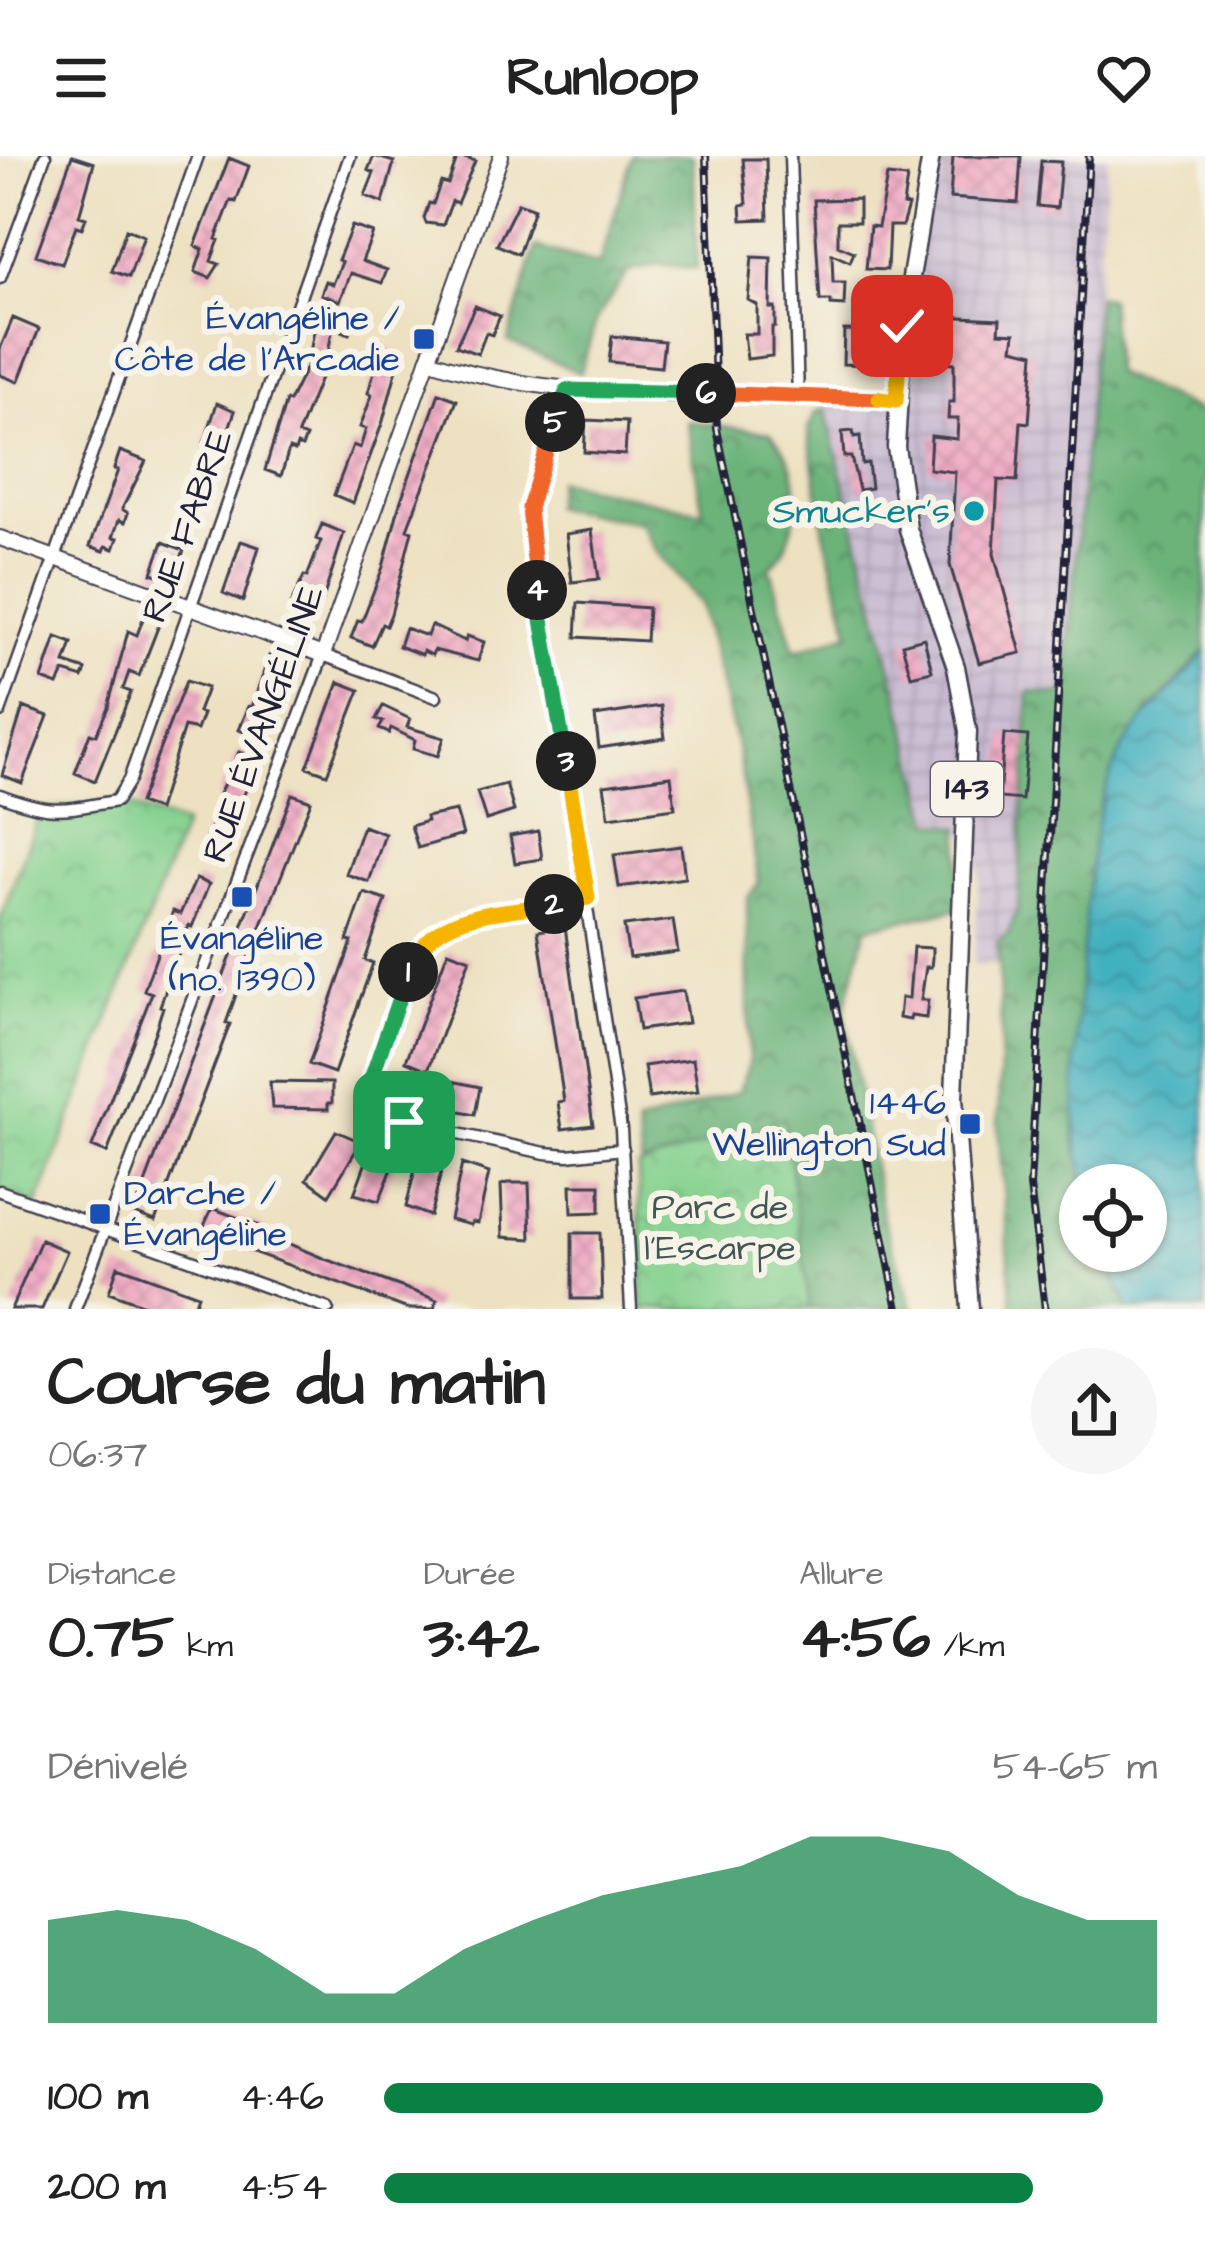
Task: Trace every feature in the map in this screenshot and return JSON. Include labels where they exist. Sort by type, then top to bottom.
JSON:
[{"type":"main road","name":"143","points":[[931,156],[902,326],[896,401],[903,510],[956,667],[968,731],[954,1098],[970,1309]]},
{"type":"street","points":[[0,278],[45,156]]},
{"type":"street","points":[[0,712],[198,156]]},
{"type":"street","name":"RUE FABRE","points":[[0,795],[41,810],[116,801],[129,780],[350,156]]},
{"type":"street","name":"RUE ÉVANGÉLINE","points":[[75,1309],[323,655],[501,156]]},
{"type":"street","points":[[790,156],[798,396]]},
{"type":"street","points":[[428,360],[491,380],[567,390],[896,401]]},
{"type":"street","points":[[567,390],[543,453],[529,525],[623,1149],[631,1309]]},
{"type":"street","points":[[0,538],[436,697]]},
{"type":"street","points":[[588,898],[458,921],[431,934],[413,958],[372,1071],[370,1094],[386,1114],[404,1122],[522,1148],[568,1155],[623,1149]]},
{"type":"street","points":[[0,1191],[328,1309]]},
{"type":"shaded area","points":[[931,156],[1108,156],[1043,963],[974,965],[980,867],[961,827],[931,823],[854,535],[823,397],[895,401]]},
{"type":"green space","points":[[632,156],[693,156],[697,268],[659,264],[628,272],[597,318],[580,373],[508,341],[536,247],[599,265]]},
{"type":"green space","points":[[1097,296],[1109,299],[1114,373],[1205,414],[1205,651],[1147,714],[1119,755],[1100,805],[1074,1136],[1080,1164],[1059,1164],[1059,1272],[1112,1272],[1129,1309],[1013,1309],[998,1126],[998,942],[1009,932],[1018,908],[1029,692],[1065,695]]},
{"type":"green space","points":[[825,409],[931,822],[961,827],[958,909],[867,927],[844,1011],[883,1219],[913,1309],[660,1309],[637,1125],[738,1092],[749,1064],[747,899],[759,883],[738,751],[700,603],[655,550],[641,523],[553,507],[557,480],[703,512],[687,421],[771,433],[788,457],[796,484],[791,531],[770,567],[795,651],[850,633],[824,532],[808,429],[816,412]]},
{"type":"green space","points":[[116,801],[184,825],[37,1206],[0,1191],[0,920],[41,810]]},
{"type":"green space","name":"Parc de l'Escarpe","points":[[784,1119],[810,1309],[643,1309],[638,1166]]},
{"type":"water","points":[[1205,651],[1205,1309],[1129,1309],[1112,1272],[1167,1272],[1167,1164],[1080,1164],[1076,1037],[1089,874],[1096,826],[1118,758],[1136,728]]},
{"type":"building","points":[[72,156],[94,163],[79,216],[86,218],[82,228],[76,226],[62,264],[36,255]]},
{"type":"building","points":[[374,156],[394,162],[383,203],[365,196],[374,173],[368,170]]},
{"type":"building","points":[[458,156],[475,161],[457,203],[452,201],[443,225],[426,223],[429,203],[433,204],[441,182],[448,184]]},
{"type":"building","points":[[953,156],[1021,156],[1018,203],[950,198]]},
{"type":"building","points":[[229,158],[249,166],[216,239],[211,261],[219,264],[210,278],[195,272],[203,249],[195,246]]},
{"type":"building","points":[[743,159],[766,159],[768,219],[742,220],[741,205],[747,204]]},
{"type":"building","points":[[1041,161],[1061,162],[1057,208],[1037,206]]},
{"type":"building","points":[[887,176],[907,178],[903,205],[908,206],[902,226],[889,226],[887,270],[866,269],[870,226],[878,227]]},
{"type":"building","points":[[859,199],[859,222],[838,222],[838,245],[854,252],[850,262],[832,254],[833,283],[845,283],[844,306],[831,305],[831,301],[820,301],[814,200]]},
{"type":"building","points":[[518,203],[534,209],[518,254],[497,245]]},
{"type":"building","points":[[352,226],[373,233],[362,261],[387,270],[382,283],[351,273],[340,301],[321,294],[326,281],[333,284]]},
{"type":"building","points":[[126,229],[144,236],[129,277],[112,271]]},
{"type":"building","points":[[752,257],[771,258],[770,308],[775,308],[775,327],[772,356],[747,359],[744,334],[757,334],[757,305],[748,300]]},
{"type":"building","points":[[331,306],[351,315],[349,321],[354,323],[349,334],[333,327],[326,363],[298,434],[306,437],[302,447],[289,449],[281,476],[265,470],[286,401],[308,363],[315,326],[322,328]]},
{"type":"building","points":[[475,306],[500,316],[478,354],[456,346]]},
{"type":"building","name":"Smucker's","points":[[940,316],[1000,319],[999,332],[1015,333],[1013,348],[1034,353],[1029,423],[1021,422],[1017,481],[998,480],[994,554],[1021,653],[979,663],[950,565],[955,472],[929,469],[931,436],[957,439],[958,419],[948,419],[949,402],[954,402],[954,363],[937,362]]},
{"type":"building","points":[[13,318],[39,329],[18,382],[0,375],[0,349]]},
{"type":"building","points":[[844,330],[874,331],[871,365],[843,364]]},
{"type":"building","points":[[612,336],[664,341],[661,367],[609,362]]},
{"type":"building","points":[[381,347],[401,353],[353,503],[334,495],[353,445],[360,448],[366,429],[360,427]]},
{"type":"building","points":[[439,393],[457,400],[407,529],[412,531],[391,614],[372,646],[351,638],[383,567]]},
{"type":"building","points":[[217,403],[235,411],[220,454],[203,447]]},
{"type":"building","points":[[586,420],[627,422],[625,455],[584,452]]},
{"type":"building","points":[[853,431],[854,437],[860,436],[862,464],[868,463],[871,488],[859,490],[851,457],[844,457],[842,432]]},
{"type":"building","points":[[120,451],[146,461],[122,509],[128,513],[125,522],[119,520],[114,549],[106,546],[104,551],[90,546],[118,470],[114,469]]},
{"type":"building","points":[[322,524],[344,533],[323,599],[306,622],[288,610],[307,577],[321,541],[316,539]]},
{"type":"building","points":[[592,530],[599,579],[572,582],[566,534]]},
{"type":"building","points":[[241,541],[259,547],[243,601],[223,593]]},
{"type":"building","points":[[163,542],[184,550],[173,580],[152,573]]},
{"type":"building","points":[[578,603],[648,608],[646,641],[576,637]]},
{"type":"building","points":[[144,616],[160,622],[139,676],[129,672],[123,689],[131,692],[95,781],[75,773],[90,733],[96,735],[108,707],[128,631],[137,635]]},
{"type":"building","points":[[431,625],[465,641],[467,636],[484,642],[478,661],[434,650],[432,655],[423,651],[422,655],[399,646],[405,628],[427,636]]},
{"type":"building","points":[[56,637],[72,643],[65,663],[86,670],[83,678],[64,672],[58,685],[42,679]]},
{"type":"building","points":[[924,638],[932,671],[911,676],[902,644]]},
{"type":"building","points":[[269,656],[293,664],[261,739],[239,730]]},
{"type":"building","points":[[186,681],[207,688],[198,712],[203,714],[197,730],[184,727],[158,810],[139,803]]},
{"type":"building","points":[[339,682],[360,690],[327,774],[307,767]]},
{"type":"building","points":[[383,706],[410,719],[407,727],[444,738],[438,756],[413,749],[415,740],[391,728],[389,733],[379,729],[383,722],[376,719]]},
{"type":"building","points":[[661,706],[665,738],[599,748],[595,716]]},
{"type":"building","points":[[23,707],[48,716],[22,783],[2,775]]},
{"type":"building","points":[[1004,734],[1028,736],[1022,800],[999,798]]},
{"type":"building","points":[[239,752],[258,759],[216,866],[199,859],[218,796]]},
{"type":"building","points":[[671,776],[675,808],[609,817],[604,785]]},
{"type":"building","points":[[506,784],[514,811],[486,820],[477,792]]},
{"type":"building","points":[[292,794],[311,801],[155,1221],[134,1213]]},
{"type":"building","points":[[456,811],[463,835],[418,848],[411,826],[427,821],[426,817]]},
{"type":"building","points":[[363,826],[385,834],[369,882],[346,874]]},
{"type":"building","points":[[538,831],[542,859],[515,863],[510,836]]},
{"type":"building","points":[[681,846],[685,878],[619,887],[614,855]]},
{"type":"building","points":[[196,879],[209,884],[192,927],[189,925],[155,1032],[107,1153],[92,1147],[152,993],[144,990],[173,911],[180,914]]},
{"type":"building","points":[[364,893],[386,900],[365,960],[373,963],[334,1073],[309,1064]]},
{"type":"building","points":[[673,920],[678,952],[629,958],[624,926]]},
{"type":"building","points":[[565,927],[593,1125],[562,1129],[558,1102],[564,1101],[538,931]]},
{"type":"building","points":[[913,947],[932,948],[932,958],[921,1000],[928,1000],[926,1018],[911,1016],[910,1020],[899,1018],[901,998],[909,998]]},
{"type":"building","points":[[448,951],[470,959],[428,1070],[406,1061]]},
{"type":"building","points":[[683,991],[688,1023],[639,1030],[634,998]]},
{"type":"building","points":[[693,1059],[698,1091],[649,1098],[644,1066]]},
{"type":"building","points":[[452,1081],[480,1087],[475,1115],[446,1109]]},
{"type":"building","points":[[270,1082],[332,1083],[332,1103],[328,1109],[272,1108]]},
{"type":"building","points":[[336,1131],[361,1142],[329,1195],[307,1179]]},
{"type":"building","points":[[374,1141],[398,1154],[379,1201],[354,1194]]},
{"type":"building","points":[[418,1157],[444,1161],[430,1216],[406,1207]]},
{"type":"building","points":[[462,1164],[489,1173],[478,1223],[471,1225],[450,1220]]},
{"type":"building","points":[[529,1183],[531,1239],[503,1237],[501,1185]]},
{"type":"building","points":[[571,1185],[600,1185],[600,1212],[572,1213]]},
{"type":"building","points":[[212,1208],[325,1259],[437,1300],[434,1309],[408,1309],[201,1233]]},
{"type":"building","points":[[572,1233],[600,1233],[602,1299],[572,1299]]},
{"type":"building","points":[[41,1240],[67,1251],[42,1309],[11,1309]]},
{"type":"building","points":[[118,1266],[198,1295],[193,1309],[155,1309],[109,1292]]},
{"type":"railway","points":[[706,156],[717,429],[898,1309]]},
{"type":"railway","points":[[1045,1309],[1030,1186],[1089,156]]},
{"type":"place","name":"Évangéline / Côte de l'Arcadie","points":[[424,339]]},
{"type":"place","name":"Smucker's","points":[[974,511]]},
{"type":"place","name":"Évangéline (no. 1390)","points":[[242,897]]},
{"type":"place","name":"1446 Wellington Sud","points":[[970,1124]]},
{"type":"place","name":"Darche / Évangéline","points":[[100,1214]]},
{"type":"route","points":[[404,1122],[377,1106],[370,1082],[420,946],[431,934],[458,921],[588,898],[529,525],[543,453],[567,390],[896,401],[902,326]]}]
